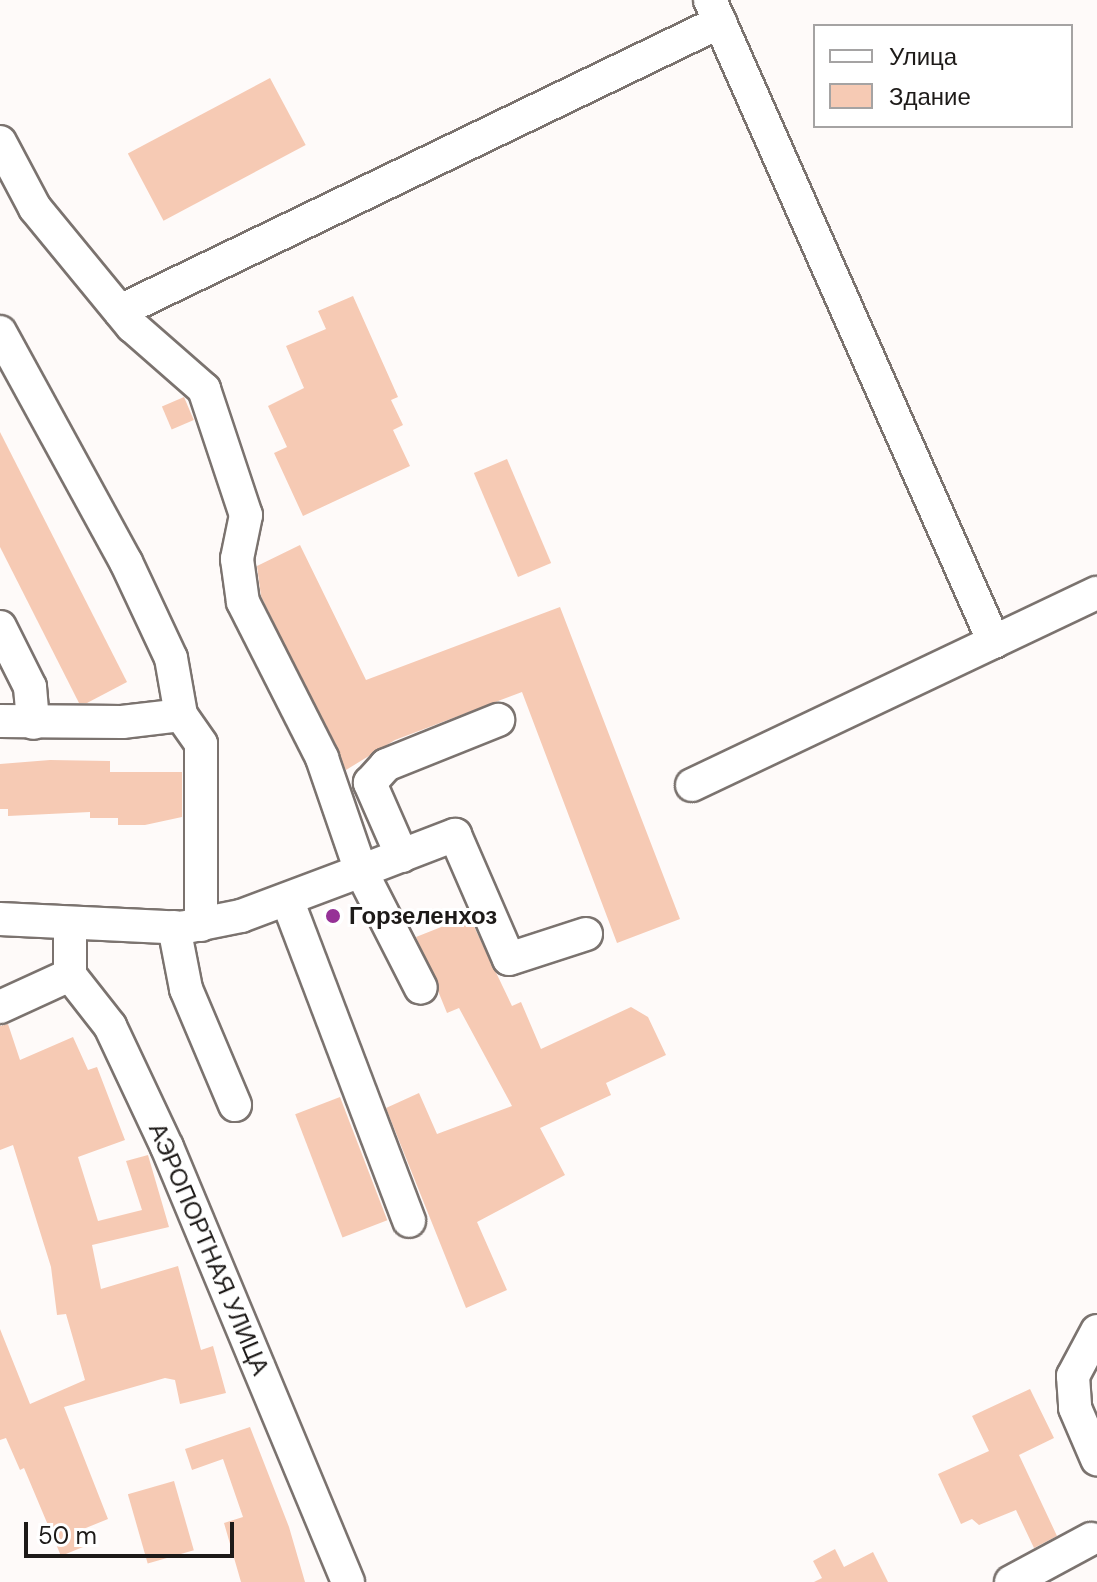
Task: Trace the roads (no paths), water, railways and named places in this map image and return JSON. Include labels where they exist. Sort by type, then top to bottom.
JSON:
[{"type":"street","points":[[120,311],[715,11],[994,642]]},
{"type":"street","points":[[0,142],[35,208],[120,311],[204,389],[246,515],[237,559],[243,602],[322,758],[361,871],[421,988]]},
{"type":"street","points":[[0,332],[126,562],[171,658],[181,715],[201,744],[187,926],[186,989],[235,1105]]},
{"type":"street","points":[[692,785],[1097,593]]},
{"type":"street","points":[[0,627],[30,687],[33,723]]},
{"type":"street","points":[[0,721],[33,723],[181,715]]},
{"type":"street","points":[[402,856],[370,783],[386,765],[498,720]]},
{"type":"street","points":[[0,919],[187,926],[288,902],[455,835],[509,959],[586,934]]},
{"type":"street","points":[[288,902],[409,1221]]},
{"type":"street","points":[[0,1007],[70,975],[70,923]]},
{"type":"street","name":"АЭРОПОРТНАЯ УЛИЦА","points":[[70,975],[110,1026],[167,1147],[348,1582]]},
{"type":"street","points":[[1097,1331],[1073,1376],[1073,1393],[1097,1459]]},
{"type":"street","points":[[1011,1582],[1091,1539]]},
{"type":"place","name":"Горзеленхоз","points":[[333,916]]}]
